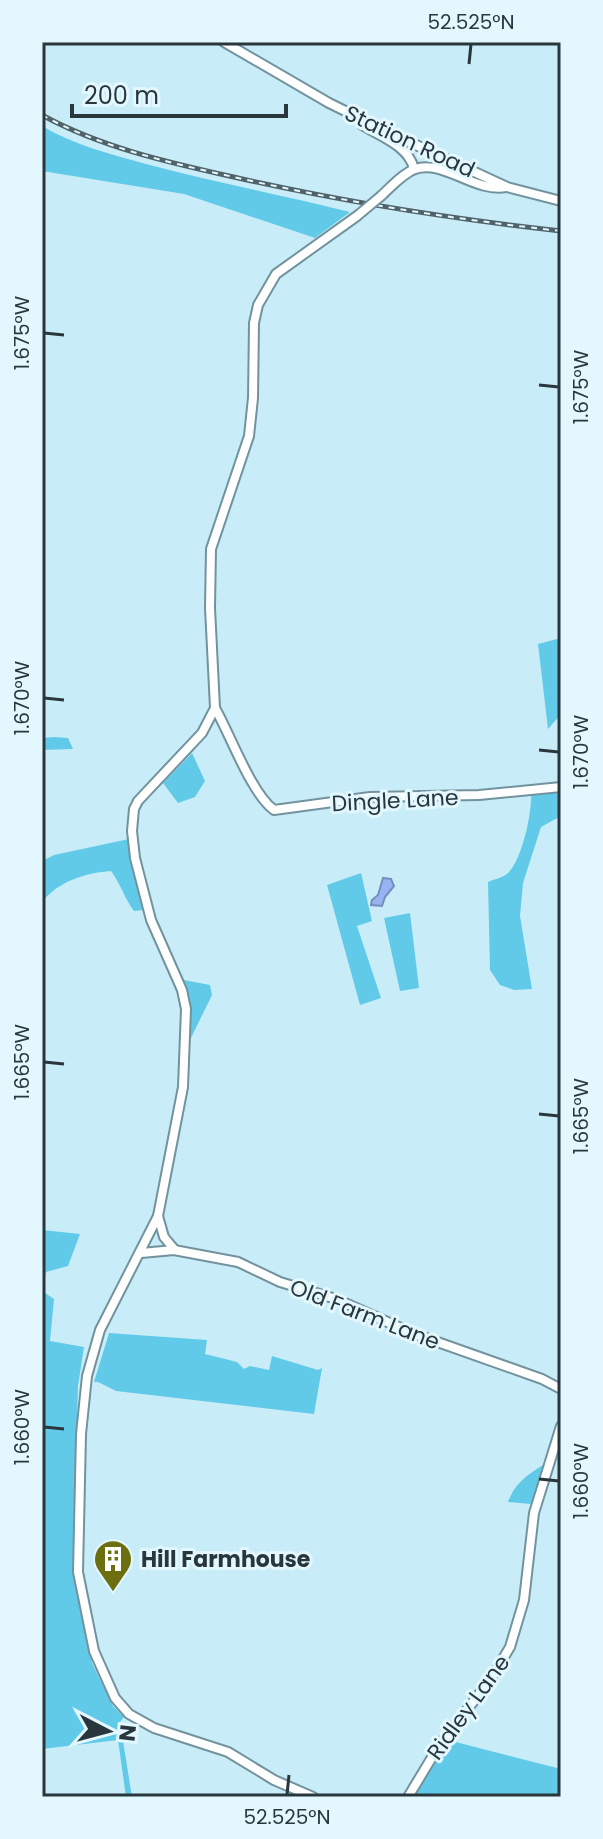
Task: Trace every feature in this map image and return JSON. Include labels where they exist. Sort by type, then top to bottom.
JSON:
[{"type":"street","name":"Station Road","points":[[224,42],[351,114],[507,187],[561,201]]},
{"type":"street","points":[[351,114],[403,151],[414,169]]},
{"type":"street","points":[[313,1797],[268,1777],[228,1752],[136,1719],[115,1698],[94,1651],[77,1561],[83,1405],[95,1345],[158,1216],[182,1101],[186,1009],[182,990],[151,920],[135,858],[132,820],[138,801],[208,725],[215,708],[210,608],[211,549],[249,436],[255,313],[262,295],[276,274],[357,216],[414,169],[434,168],[486,188],[507,187]]},
{"type":"street","name":"Dingle Lane","points":[[215,708],[255,786],[265,803],[274,810],[359,798],[479,795],[561,787]]},
{"type":"street","points":[[208,725],[228,730]]},
{"type":"street","points":[[158,1216],[164,1237],[174,1250]]},
{"type":"street","name":"Old Farm Lane","points":[[141,1253],[174,1250],[238,1262],[290,1286],[336,1299],[412,1333],[559,1385]]},
{"type":"street","name":"Ridley Lane","points":[[408,1797],[440,1744],[491,1679],[510,1647],[524,1600],[534,1513],[561,1426]]},
{"type":"shaded area","points":[[42,126],[106,153],[350,212],[315,238],[184,194],[42,171]]},
{"type":"shaded area","points":[[561,638],[561,714],[548,729],[538,644]]},
{"type":"shaded area","points":[[42,738],[68,738],[73,749],[42,750]]},
{"type":"shaded area","points":[[192,753],[205,781],[195,797],[178,803],[163,783]]},
{"type":"shaded area","points":[[561,791],[561,816],[541,827],[523,883],[520,916],[532,989],[514,990],[500,985],[490,970],[488,882],[507,874],[517,859],[528,824],[531,794]]},
{"type":"shaded area","points":[[129,839],[143,910],[134,911],[111,871],[73,879],[42,902],[42,861],[54,855]]},
{"type":"shaded area","points":[[361,873],[372,921],[357,926],[381,998],[360,1005],[327,885]]},
{"type":"shaded area","points":[[383,878],[391,879],[394,886],[382,906],[371,905],[378,895]]},
{"type":"shaded area","points":[[410,913],[419,988],[400,991],[384,918]]},
{"type":"shaded area","points":[[184,980],[210,985],[212,995],[190,1040],[190,1004]]},
{"type":"shaded area","points":[[42,1230],[80,1234],[68,1266],[46,1272],[42,1290]]},
{"type":"shaded area","points":[[42,1291],[54,1299],[50,1341],[84,1347],[78,1386],[73,1574],[92,1663],[113,1706],[124,1717],[120,1722],[132,1797],[126,1797],[118,1740],[42,1749]]},
{"type":"shaded area","points":[[109,1333],[207,1340],[205,1354],[237,1362],[244,1369],[250,1366],[269,1370],[272,1356],[318,1370],[322,1368],[314,1414],[116,1391],[94,1382]]},
{"type":"shaded area","points":[[543,1465],[531,1504],[508,1502],[522,1480]]},
{"type":"shaded area","points":[[448,1740],[561,1769],[561,1797],[414,1797]]},
{"type":"railway","points":[[42,115],[113,145],[238,178],[399,209],[561,231]]},
{"type":"place","name":"Hill Farmhouse","points":[[113,1593]]}]
